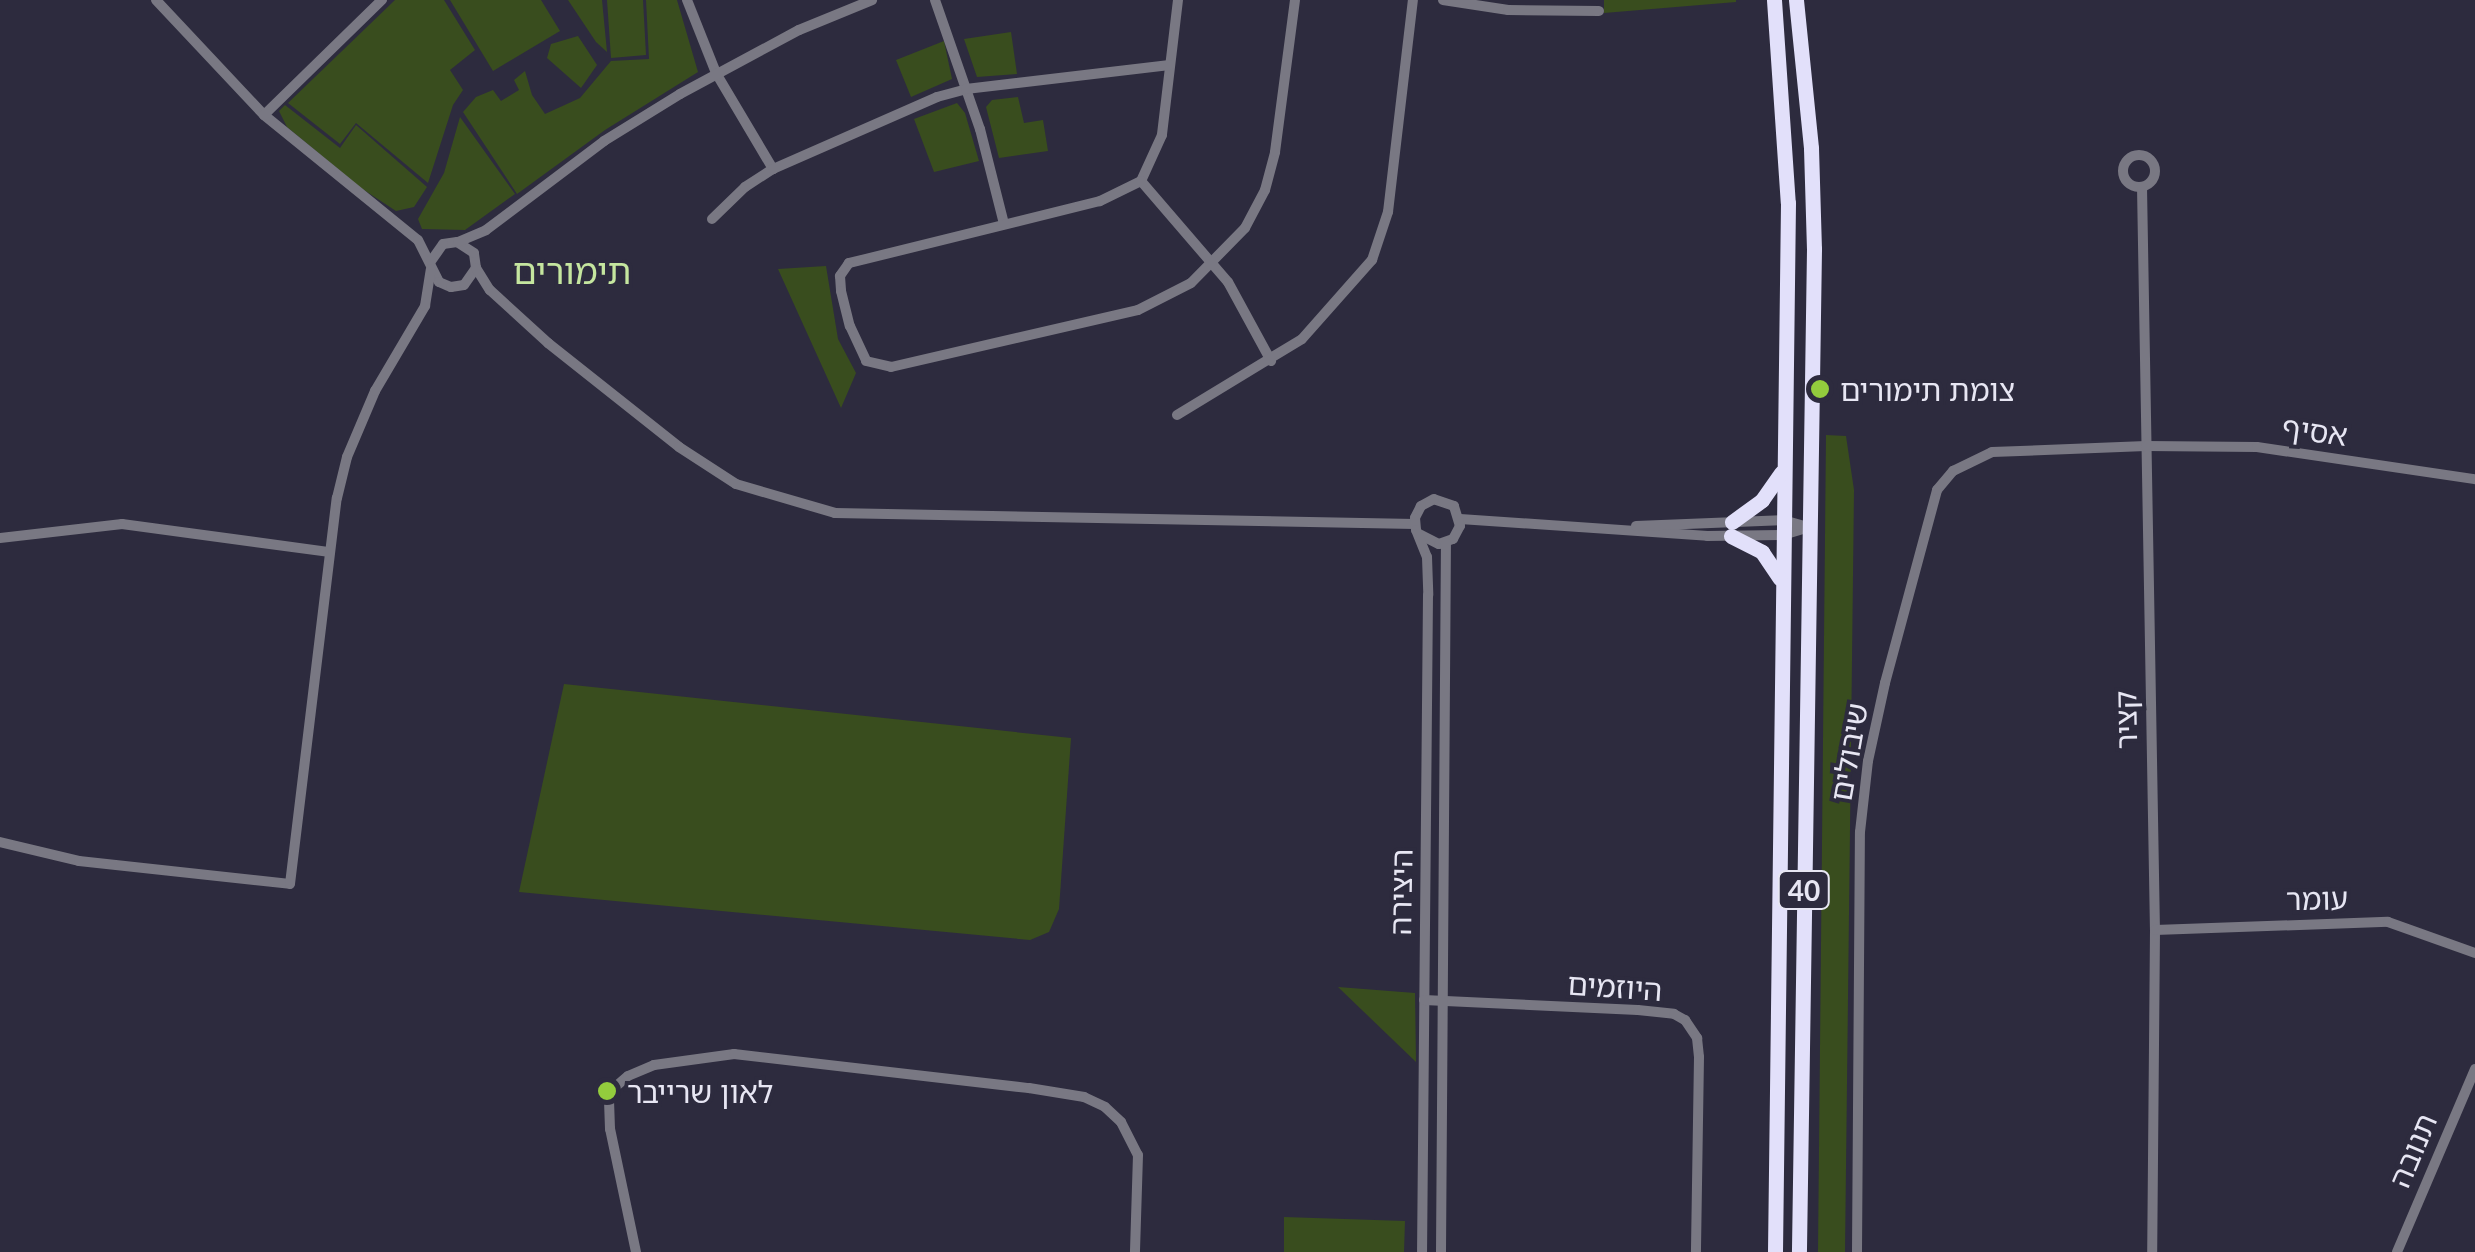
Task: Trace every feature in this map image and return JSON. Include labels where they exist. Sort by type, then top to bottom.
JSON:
[{"type":"highway","name":"40","points":[[1774,0],[1787,152],[1775,1252]]},
{"type":"highway","name":"40","points":[[1796,0],[1812,195],[1799,1252]]},
{"type":"highway","points":[[1782,588],[1767,557],[1732,529],[1765,497],[1784,465]]},
{"type":"street","points":[[156,0],[264,114],[408,231],[439,282],[497,297]]},
{"type":"street","points":[[264,114],[382,0]]},
{"type":"street","points":[[687,0],[716,73],[774,170]]},
{"type":"street","points":[[0,842],[79,860],[290,884],[328,552],[347,457],[375,390],[425,306],[431,265],[452,242],[486,230],[604,141],[716,73],[872,0]]},
{"type":"street","points":[[935,0],[966,89],[1004,224]]},
{"type":"street","points":[[1178,0],[1162,136],[1141,181],[1100,201],[857,260],[842,268],[844,305],[866,361],[891,367],[1138,310],[1172,296],[1212,264],[1245,228],[1265,190],[1275,152],[1295,0]]},
{"type":"street","points":[[1176,415],[1271,361],[1320,322],[1361,275],[1380,244],[1413,0]]},
{"type":"street","points":[[1443,0],[1508,10],[1586,6],[1599,11]]},
{"type":"street","points":[[712,219],[745,187],[774,170],[966,89],[1170,64]]},
{"type":"street","points":[[1141,181],[1212,264],[1271,361]]},
{"type":"street","name":"קציר","points":[[2142,187],[2155,930],[2152,1252]]},
{"type":"street","points":[[425,306],[458,286],[476,264],[486,230]]},
{"type":"street","points":[[408,231],[469,248],[497,297],[679,447],[736,484],[835,512],[1273,523],[1383,520],[1417,524],[1431,543],[1446,543],[1458,533],[1460,519],[1454,506],[1442,499],[1427,502],[1417,524]]},
{"type":"street","name":"אסיף","points":[[2146,446],[2258,447],[2475,479]]},
{"type":"street","name":"שיבולים","points":[[1856,1252],[1860,832],[1868,761],[1885,683],[1937,490],[1953,471],[1992,452],[2146,446]]},
{"type":"street","points":[[1460,519],[1615,528],[1809,527]]},
{"type":"street","points":[[0,538],[122,524],[328,552]]},
{"type":"street","name":"היצירה","points":[[1417,524],[1428,558],[1422,1252]]},
{"type":"street","name":"היצירה","points":[[1441,1252],[1446,543]]},
{"type":"street","name":"עומר","points":[[2155,930],[2388,922],[2475,954]]},
{"type":"street","name":"היוזמים","points":[[1424,1000],[1638,1010],[1674,1014],[1685,1020],[1697,1038],[1699,1057],[1696,1252]]},
{"type":"street","points":[[636,1252],[610,1129],[609,1099],[614,1088],[628,1076],[654,1065],[734,1054],[1029,1088],[1084,1097],[1105,1106],[1121,1122],[1138,1155],[1135,1252]]},
{"type":"street","name":"תנובה","points":[[2397,1252],[2475,1069]]},
{"type":"green space","points":[[395,0],[444,0],[475,50],[450,70],[463,90],[453,105],[428,183],[356,123],[340,144],[288,103]]},
{"type":"green space","points":[[450,0],[541,0],[560,31],[493,71]]},
{"type":"green space","points":[[568,0],[602,0],[607,52],[596,42]]},
{"type":"green space","points":[[607,0],[643,0],[646,55],[611,58]]},
{"type":"green space","points":[[646,0],[677,0],[698,72],[605,130],[517,194],[463,112],[476,97],[493,90],[501,101],[519,90],[514,80],[525,71],[532,95],[545,114],[580,98],[611,61],[649,59]]},
{"type":"green space","points":[[1604,0],[1736,0],[1736,2],[1604,13]]},
{"type":"green space","points":[[1011,32],[1017,74],[977,77],[964,39]]},
{"type":"green space","points":[[578,36],[597,65],[581,88],[547,58],[551,44]]},
{"type":"green space","points":[[944,41],[952,79],[911,97],[896,60]]},
{"type":"green space","points":[[1018,97],[1024,123],[1043,120],[1048,151],[999,158],[986,107],[992,100]]},
{"type":"green space","points":[[957,103],[965,113],[979,161],[934,172],[914,119]]},
{"type":"green space","points":[[285,105],[340,148],[356,125],[427,187],[414,207],[396,211],[361,188],[287,127],[279,111]]},
{"type":"green space","points":[[460,117],[515,194],[465,230],[422,229],[418,219],[444,173]]},
{"type":"green space","points":[[826,266],[838,339],[856,373],[841,408],[778,269]]},
{"type":"green space","points":[[1826,435],[1846,436],[1854,490],[1845,1252],[1818,1252]]},
{"type":"green space","points":[[564,684],[1071,738],[1059,909],[1049,932],[1030,940],[519,892]]},
{"type":"green space","points":[[1338,987],[1415,993],[1416,1062]]},
{"type":"green space","points":[[1284,1217],[1405,1221],[1404,1252],[1284,1252]]},
{"type":"place","name":"צומת תימורים","points":[[1820,389]]},
{"type":"place","name":"לאון שרייבר","points":[[607,1091]]},
{"type":"district","name":"תימורים","points":[[572,270]]}]
